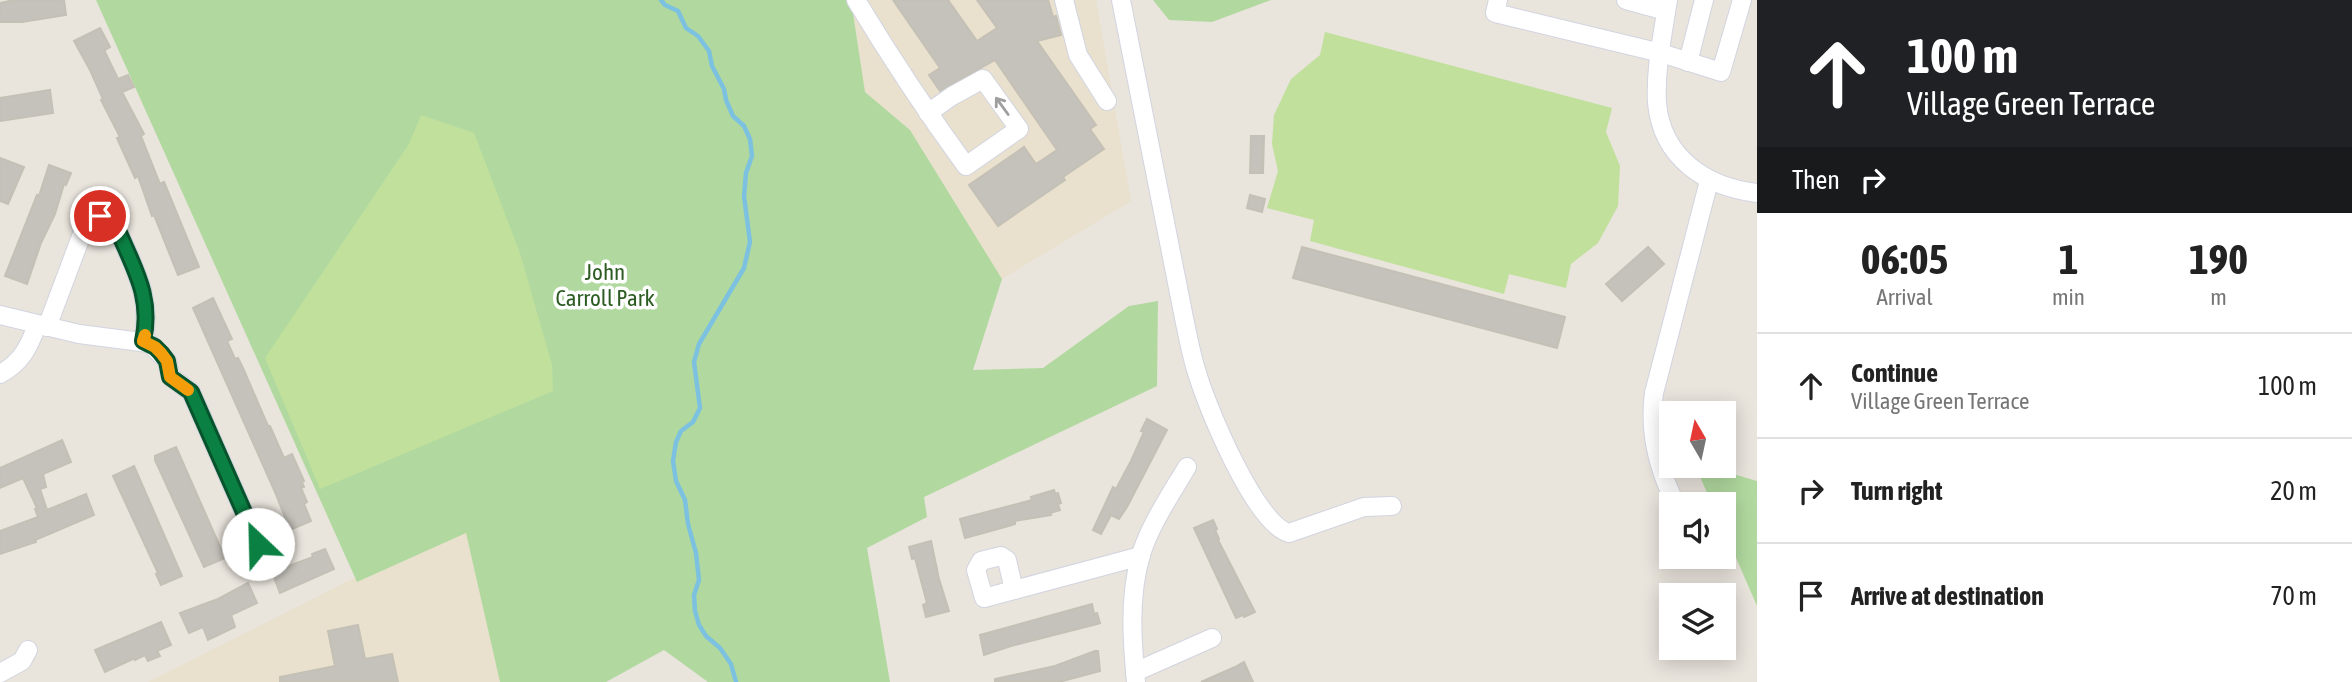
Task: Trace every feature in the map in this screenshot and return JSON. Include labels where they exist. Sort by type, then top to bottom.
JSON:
[{"type":"street","points":[[856,0],[906,83],[966,166],[1019,129],[983,79],[928,113]]},
{"type":"street","points":[[1065,0],[1078,55],[1107,101]]},
{"type":"street","points":[[1121,0],[1185,323],[1198,376],[1238,472],[1280,531],[1289,533],[1364,506],[1392,506]]},
{"type":"street","points":[[1498,0],[1495,13],[1661,54],[1721,72],[1742,0]]},
{"type":"street","points":[[1626,0],[1667,5],[1657,105],[1671,146],[1682,160],[1710,181],[1738,191],[1757,193]]},
{"type":"street","points":[[1688,62],[1704,0]]},
{"type":"street","points":[[1670,492],[1662,475],[1651,417],[1654,393],[1710,181]]},
{"type":"street","points":[[0,374],[13,367],[23,356],[42,326],[85,226],[100,216],[111,219],[116,226],[146,298],[147,321],[143,341]]},
{"type":"street","points":[[0,315],[79,334],[143,341],[155,347],[167,361],[170,377],[191,392],[258,544]]},
{"type":"street","points":[[1187,467],[1140,556],[1131,633],[1135,677],[1212,638]]},
{"type":"street","points":[[1014,590],[1140,556]]},
{"type":"street","points":[[0,673],[22,661],[28,650]]},
{"type":"shaded area","points":[[782,0],[1096,0],[1131,201],[1002,279],[910,130],[820,55]]},
{"type":"shaded area","points":[[553,391],[545,682],[148,682],[362,574]]},
{"type":"green space","name":"John Carroll Park","points":[[96,0],[851,0],[865,92],[910,130],[1002,279],[973,370],[1043,368],[1129,306],[1158,301],[1157,386],[924,497],[927,517],[867,548],[890,682],[708,682],[664,650],[606,682],[500,682],[466,533],[357,582]]},
{"type":"green space","points":[[1153,0],[1271,0],[1212,22],[1169,20]]},
{"type":"green space","points":[[1325,32],[1612,108],[1606,132],[1620,166],[1618,206],[1598,243],[1571,264],[1566,288],[1509,274],[1504,294],[1310,241],[1314,220],[1267,208],[1278,171],[1272,144],[1274,115],[1291,79],[1320,55]]},
{"type":"green space","points":[[421,115],[474,133],[520,253],[552,365],[553,391],[320,489],[265,358],[409,144]]},
{"type":"green space","points":[[1736,475],[1757,481],[1757,606],[1736,558],[1736,492],[1707,492],[1701,478],[1736,478]]},
{"type":"building","points":[[14,0],[64,0],[66,15],[22,22],[0,22],[0,3]]},
{"type":"building","points":[[893,0],[948,0],[977,41],[997,28],[977,0],[1048,0],[1061,35],[1037,41],[1096,125],[1090,129],[1104,149],[1063,177],[1065,180],[998,226],[969,185],[1024,147],[1036,164],[1057,150],[995,60],[940,91],[929,75],[940,68]]},
{"type":"building","points":[[100,28],[110,47],[105,52],[118,79],[128,75],[134,87],[122,92],[144,134],[141,136],[160,184],[164,182],[199,267],[178,275],[138,176],[135,178],[117,138],[120,137],[74,41]]},
{"type":"building","points":[[50,90],[53,113],[0,121],[0,98]]},
{"type":"building","points":[[1251,136],[1264,136],[1263,173],[1250,173]]},
{"type":"building","points":[[0,158],[24,167],[8,204],[0,201]]},
{"type":"building","points":[[49,165],[71,173],[66,185],[64,184],[27,284],[5,276],[37,195],[39,196]]},
{"type":"building","points":[[1250,195],[1265,199],[1262,212],[1247,208]]},
{"type":"building","points":[[1302,247],[1565,317],[1557,348],[1293,278]]},
{"type":"building","points":[[1648,247],[1664,264],[1622,301],[1606,284]]},
{"type":"building","points":[[213,298],[232,339],[227,341],[235,359],[238,358],[243,368],[268,426],[284,458],[292,454],[304,481],[304,487],[301,488],[311,521],[290,530],[193,308]]},
{"type":"building","points":[[1147,419],[1167,430],[1127,507],[1119,519],[1111,515],[1101,534],[1093,530],[1113,487],[1116,489],[1131,461]]},
{"type":"building","points":[[62,440],[71,462],[43,474],[46,487],[40,489],[47,510],[86,494],[94,515],[35,540],[36,542],[0,554],[0,531],[38,517],[37,508],[23,478],[0,488],[0,468]]},
{"type":"building","points":[[176,447],[225,558],[204,567],[155,460],[155,456]]},
{"type":"building","points":[[134,466],[182,576],[161,585],[113,476]]},
{"type":"building","points":[[1054,490],[1061,503],[1058,504],[1060,510],[1050,513],[1051,515],[1015,521],[1015,524],[965,538],[960,519],[1032,500],[1031,497]]},
{"type":"building","points":[[1213,520],[1218,540],[1255,612],[1244,617],[1243,615],[1236,618],[1194,528]]},
{"type":"building","points":[[931,541],[949,611],[926,617],[923,605],[927,603],[915,558],[912,559],[909,547]]},
{"type":"building","points":[[325,549],[334,569],[280,593],[272,572],[313,557],[312,554]]},
{"type":"building","points":[[248,583],[257,603],[231,615],[235,627],[208,640],[203,627],[189,633],[180,613],[218,599]]},
{"type":"building","points":[[1092,604],[1100,623],[984,655],[980,635]]},
{"type":"building","points":[[161,622],[171,645],[157,651],[160,656],[148,661],[145,655],[105,672],[95,650]]},
{"type":"building","points":[[358,625],[365,659],[392,654],[398,682],[280,682],[280,677],[335,666],[328,631]]},
{"type":"building","points":[[1098,651],[1100,671],[1059,682],[995,682],[995,679],[1055,666]]},
{"type":"building","points":[[1244,662],[1253,682],[1201,682],[1235,667]]},
{"type":"waterway","points":[[661,0],[678,11],[686,28],[698,36],[709,51],[712,66],[724,89],[733,116],[744,126],[750,139],[752,156],[746,173],[744,196],[750,242],[744,268],[699,344],[694,362],[700,408],[693,422],[681,431],[673,461],[676,481],[685,500],[696,553],[699,580],[694,595],[695,611],[706,636],[720,648],[731,664],[736,682]]},
{"type":"slow traffic","points":[[145,335],[143,341],[155,347],[167,361],[170,377],[188,390]]},
{"type":"route","points":[[100,216],[111,219],[116,226],[146,298],[147,321],[143,341],[155,347],[167,361],[170,377],[191,392],[258,544]]}]
